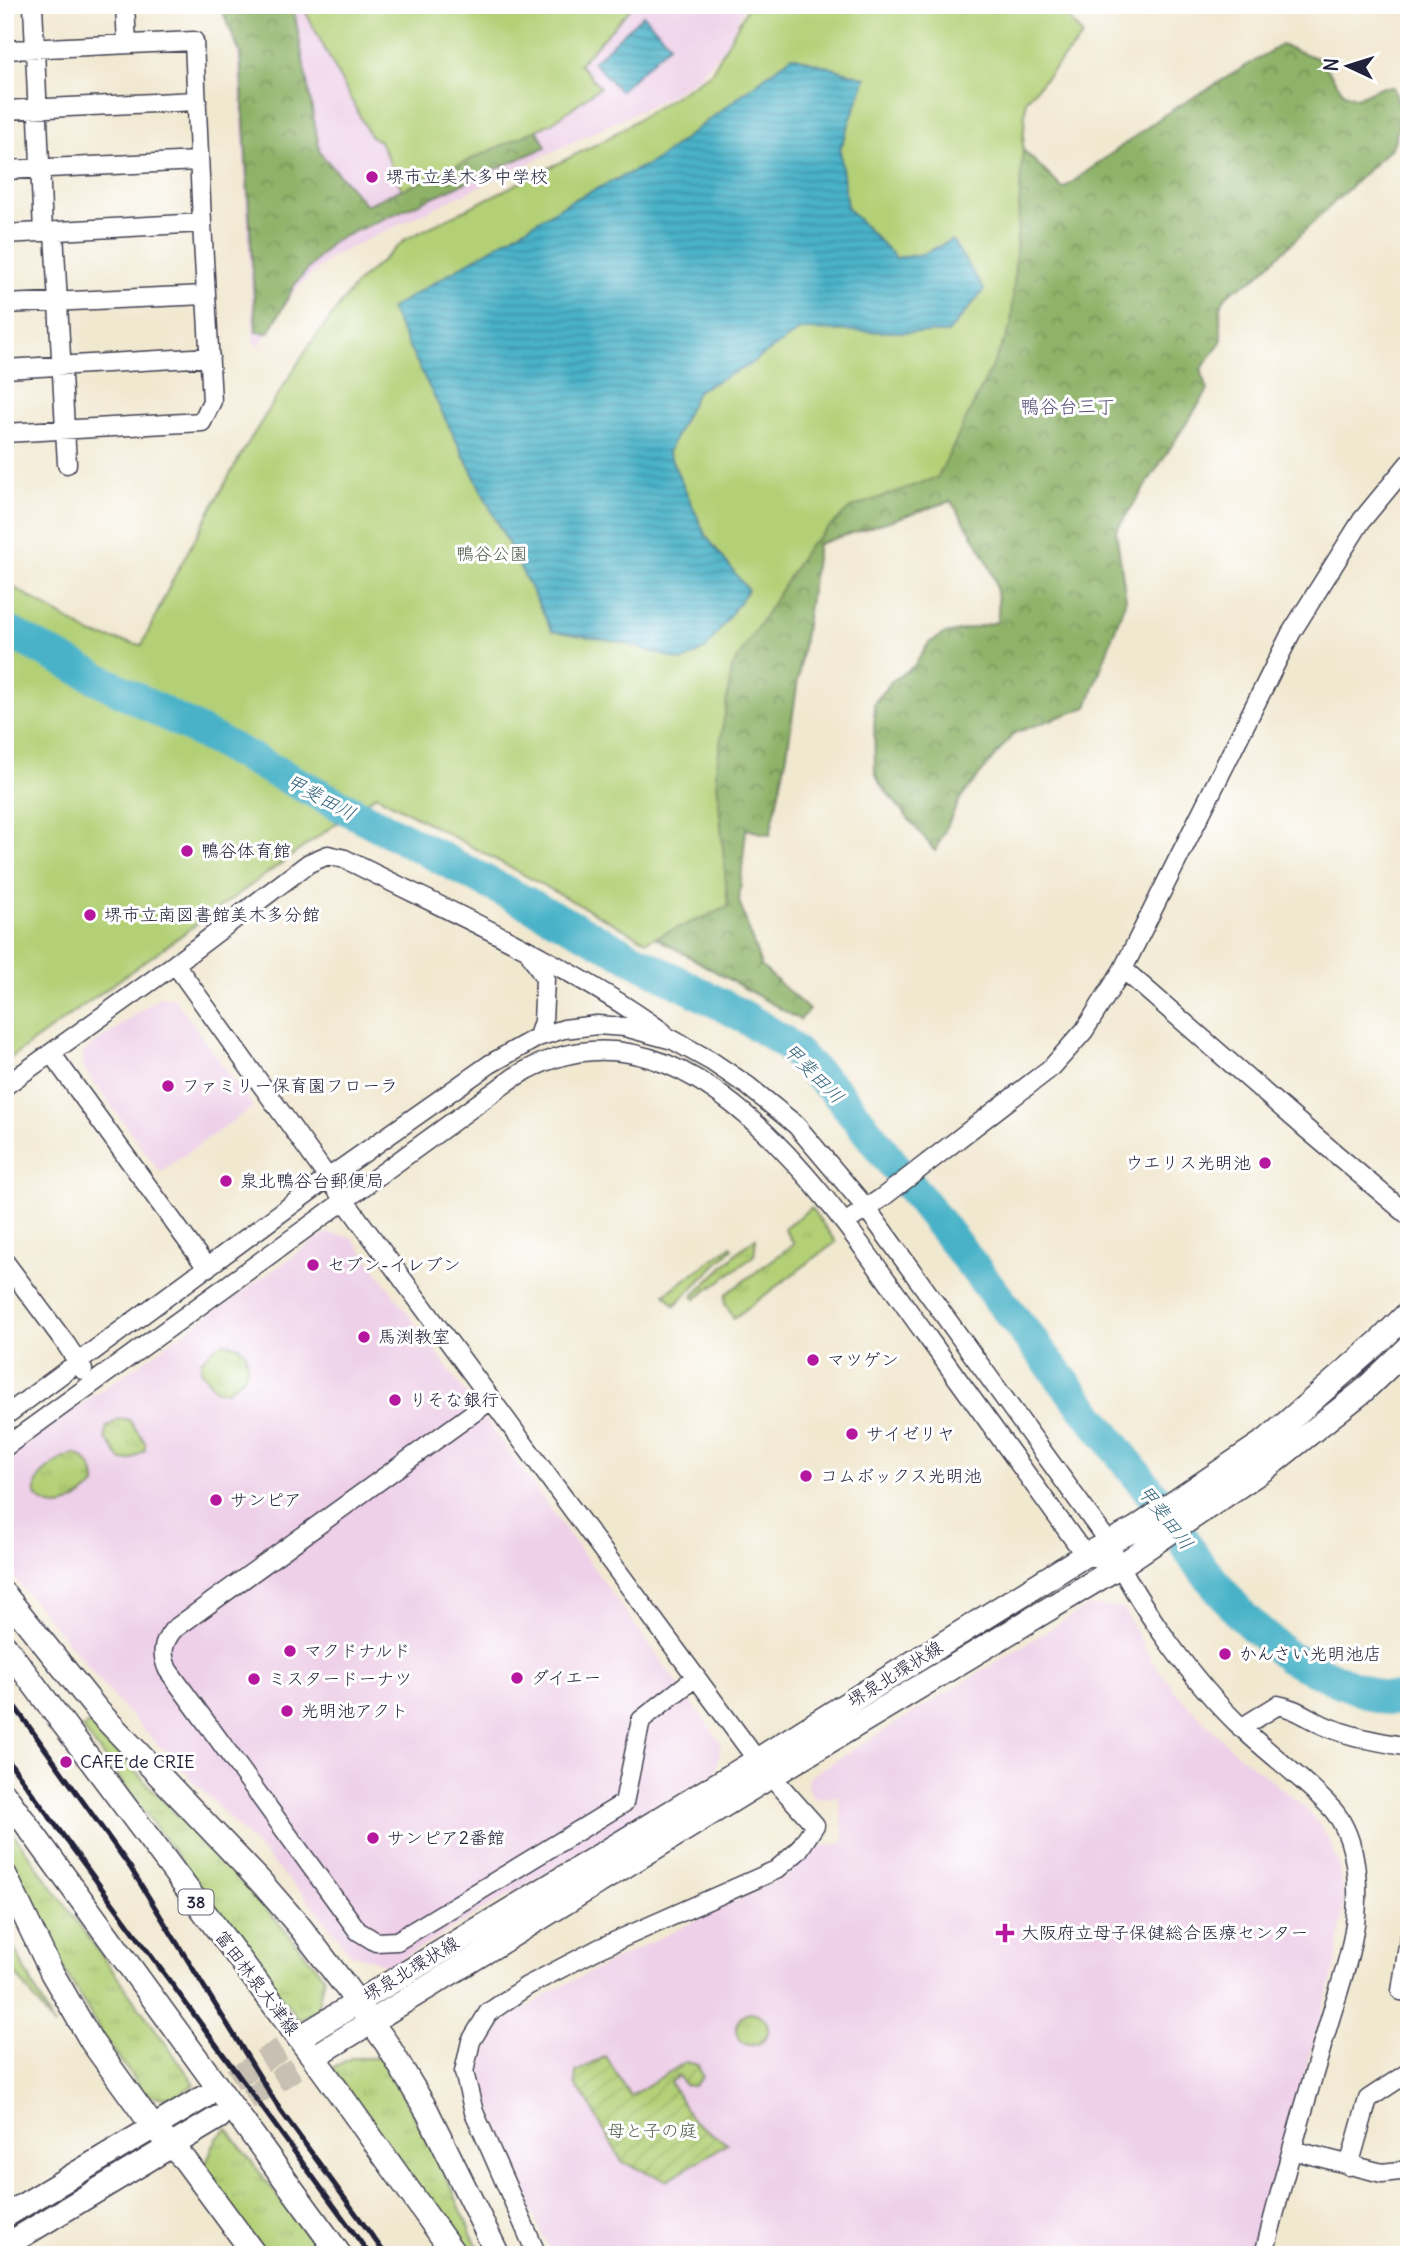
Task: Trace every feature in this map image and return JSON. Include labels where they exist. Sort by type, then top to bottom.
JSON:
[{"type":"main road","name":"堺泉北環状線","points":[[356,2002],[1119,1566],[1152,1531],[1189,1506],[1268,1439],[1409,1312]]},
{"type":"main road","name":"堺泉北環状線","points":[[1189,1506],[1266,1468],[1362,1392],[1409,1347]]},
{"type":"main road","name":"堺泉北環状線","points":[[371,2022],[764,1768],[1085,1555],[1109,1544],[1152,1531]]},
{"type":"main road","points":[[5,1595],[98,1711],[260,1881],[300,1927],[371,2022],[427,2111],[498,2255]]},
{"type":"main road","name":"富田林泉大津線","points":[[5,1646],[316,2062],[455,2255]]},
{"type":"main road","points":[[5,1795],[340,2255]]},
{"type":"main road","points":[[5,1875],[52,1973],[92,2042],[154,2128],[173,2145],[255,2255]]},
{"type":"main road","name":"富田林泉大津線","points":[[307,2033],[356,2002]]},
{"type":"main road","points":[[322,2052],[371,2022]]},
{"type":"main road","points":[[5,2216],[204,2097]]},
{"type":"main road","points":[[5,2246],[219,2117]]},
{"type":"street","points":[[33,5],[40,168],[58,302],[67,464]]},
{"type":"street","points":[[125,5],[127,44]]},
{"type":"street","points":[[5,50],[194,41],[212,401],[202,422],[5,433]]},
{"type":"street","points":[[5,110],[197,101]]},
{"type":"street","points":[[5,170],[199,160]]},
{"type":"street","points":[[5,234],[202,223]]},
{"type":"street","points":[[5,304],[206,295]]},
{"type":"street","points":[[5,369],[210,357]]},
{"type":"street","points":[[845,1223],[1052,1068],[1084,1031],[1123,969],[1291,633],[1362,520],[1409,463]]},
{"type":"street","points":[[5,1086],[309,863],[328,855],[345,859],[529,952],[625,1005],[673,1040],[748,1086],[796,1125],[867,1209],[1109,1544],[1119,1566],[1206,1691],[1241,1728],[1335,1812],[1345,1830],[1356,1880],[1354,1930],[1277,2199],[1265,2255]]},
{"type":"street","points":[[529,952],[545,979],[543,1021],[538,1037]]},
{"type":"street","points":[[174,964],[328,1178],[764,1768],[815,1825],[798,1851],[776,1870],[600,1948],[527,1986],[488,2013],[471,2041],[464,2072],[474,2112],[537,2255]]},
{"type":"street","points":[[1123,969],[1409,1216]]},
{"type":"street","points":[[5,1416],[328,1178],[490,1063],[538,1037],[564,1029],[597,1025],[625,1027],[673,1040]]},
{"type":"street","points":[[5,1447],[534,1065],[567,1053],[622,1051],[663,1063],[709,1088],[750,1118],[793,1159],[845,1223],[1085,1555],[1119,1566]]},
{"type":"street","points":[[51,1053],[207,1268]]},
{"type":"street","points":[[5,1262],[92,1383]]},
{"type":"street","points":[[491,1400],[173,1630],[164,1642],[163,1657],[169,1670],[358,1931],[376,1942],[397,1941],[624,1803],[640,1720],[696,1676]]},
{"type":"street","points":[[1241,1728],[1278,1704],[1351,1734],[1409,1747]]},
{"type":"street","points":[[1409,1939],[1401,1991],[1409,1992]]},
{"type":"street","points":[[1349,2166],[1368,2099],[1409,2073]]},
{"type":"street","points":[[1292,2150],[1382,2174],[1409,2170]]},
{"type":"shaded area","name":"堺市立美木多中学校","points":[[218,5],[744,5],[720,53],[697,78],[667,97],[331,257],[295,290],[260,345],[254,344],[238,57],[226,17]]},
{"type":"shaded area","name":"ファミリー保育園フローラ","points":[[161,996],[174,998],[253,1107],[160,1172],[82,1066],[83,1052]]},
{"type":"shaded area","points":[[326,1233],[352,1237],[721,1743],[716,1771],[390,1966],[350,1953],[313,1905],[121,1706],[5,1567],[5,1458]]},
{"type":"shaded area","name":"大阪府立母子保健総合医療センター","points":[[1088,1606],[1123,1608],[1152,1661],[1180,1697],[1232,1749],[1308,1810],[1328,1838],[1339,1866],[1344,1902],[1336,1964],[1252,2255],[552,2255],[514,2171],[490,2106],[481,2070],[489,2043],[506,2020],[556,1989],[790,1874],[791,1864],[813,1847],[845,1843],[838,1795],[826,1799],[813,1797],[807,1788],[810,1776]]},
{"type":"green space","points":[[220,5],[293,5],[320,153],[366,205],[537,129],[546,147],[333,241],[295,284],[269,333],[256,332],[240,53]]},
{"type":"green space","points":[[302,5],[634,5],[579,64],[600,87],[552,123],[402,190],[380,141],[370,136]]},
{"type":"green space","name":"鴨谷公園","points":[[749,5],[1058,5],[1083,36],[1026,100],[1011,327],[938,477],[850,508],[807,548],[732,668],[716,770],[728,907],[646,941],[376,795],[5,1062],[5,582],[93,635],[142,645],[173,579],[240,456],[308,347],[357,283],[406,239],[603,141],[711,73]]},
{"type":"green space","points":[[1281,45],[1320,59],[1344,93],[1357,98],[1380,87],[1393,87],[1400,117],[1392,147],[1253,280],[1232,291],[1222,302],[1222,340],[1201,370],[1208,390],[1116,531],[1126,599],[1087,707],[1014,733],[960,799],[935,851],[880,784],[875,771],[874,703],[891,682],[914,666],[929,643],[942,635],[997,622],[998,605],[992,573],[978,543],[951,501],[818,544],[787,754],[770,835],[746,829],[739,901],[761,966],[809,1010],[800,1020],[150,648],[1011,98],[1017,144],[1063,189],[1164,115]]},
{"type":"green space","points":[[811,1208],[836,1242],[734,1318],[725,1304],[726,1294],[794,1244],[784,1228]]},
{"type":"green space","points":[[756,1238],[754,1256],[695,1299],[693,1296]]},
{"type":"green space","points":[[731,1246],[733,1248],[675,1305],[665,1294]]},
{"type":"green space","points":[[225,1343],[237,1345],[245,1351],[248,1366],[245,1376],[225,1392],[215,1389],[201,1371],[201,1361],[216,1346]]},
{"type":"green space","points":[[120,1418],[129,1420],[145,1442],[145,1450],[131,1460],[122,1461],[106,1439],[106,1428]]},
{"type":"green space","points":[[75,1454],[90,1466],[95,1485],[79,1499],[68,1504],[56,1506],[44,1503],[36,1490],[39,1478],[53,1465]]},
{"type":"green space","points":[[91,1723],[239,1879],[324,1977],[317,2009],[299,2020],[82,1728]]},
{"type":"green space","points":[[5,1822],[195,2084],[175,2098],[146,2096],[102,2034],[62,1966],[5,1852]]},
{"type":"green space","points":[[5,1930],[54,2026],[5,1959]]},
{"type":"green space","points":[[752,2013],[763,2018],[768,2029],[763,2040],[752,2045],[741,2040],[736,2029],[741,2018]]},
{"type":"green space","name":"母と子の庭","points":[[606,2056],[630,2096],[686,2062],[698,2065],[702,2077],[694,2086],[685,2085],[678,2076],[670,2082],[692,2120],[727,2144],[667,2180],[622,2162],[584,2095],[575,2085],[576,2072]]},
{"type":"green space","points":[[351,2058],[382,2058],[442,2166],[483,2255],[464,2255],[332,2068]]},
{"type":"green space","points":[[227,2129],[322,2255],[265,2255],[202,2171],[217,2138]]},
{"type":"water","points":[[643,15],[670,44],[620,91],[593,62]]},
{"type":"water","points":[[792,56],[866,78],[840,149],[847,208],[896,258],[923,254],[952,240],[984,290],[948,333],[800,330],[746,367],[698,390],[668,452],[706,536],[748,590],[706,649],[683,661],[620,642],[552,631],[390,309],[571,201],[655,161]]},
{"type":"waterway","name":"甲斐田川","points":[[5,630],[743,1016],[784,1042],[838,1094],[1170,1517],[1196,1561],[1244,1618],[1288,1657],[1381,1698],[1409,1700]]},
{"type":"tunnel","points":[[204,2097],[307,2033]]},
{"type":"tunnel","points":[[219,2117],[322,2052]]},
{"type":"railway","points":[[5,1693],[130,1867],[281,2111],[386,2255]]},
{"type":"railway","points":[[5,1756],[370,2255]]},
{"type":"place","name":"堺市立美木多中学校","points":[[372,177]]},
{"type":"place","name":"鴨谷体育館","points":[[187,851]]},
{"type":"place","name":"堺市立南図書館美木多分館","points":[[90,915]]},
{"type":"place","name":"ファミリー保育園フローラ","points":[[168,1086]]},
{"type":"place","name":"ウエリス光明池","points":[[1265,1163]]},
{"type":"place","name":"泉北鴨谷台郵便局","points":[[226,1181]]},
{"type":"place","name":"セブン-イレブン","points":[[313,1265]]},
{"type":"place","name":"馬渕教室","points":[[364,1337]]},
{"type":"place","name":"マツゲン","points":[[813,1360]]},
{"type":"place","name":"りそな銀行","points":[[395,1400]]},
{"type":"place","name":"サイゼリヤ","points":[[852,1434]]},
{"type":"place","name":"コムボックス光明池","points":[[806,1476]]},
{"type":"place","name":"サンピア","points":[[216,1500]]},
{"type":"place","name":"マクドナルド","points":[[290,1651]]},
{"type":"place","name":"かんさい光明池店","points":[[1225,1654]]},
{"type":"place","name":"ダイエー","points":[[517,1678]]},
{"type":"place","name":"ミスタードーナツ","points":[[254,1679]]},
{"type":"place","name":"光明池アクト","points":[[287,1711]]},
{"type":"place","name":"CAFE de CRIE","points":[[66,1762]]},
{"type":"place","name":"サンピア2番館","points":[[373,1838]]},
{"type":"place","name":"大阪府立母子保健総合医療センター","points":[[1005,1933]]},
{"type":"district","name":"鴨谷台三丁","points":[[1068,406]]}]
